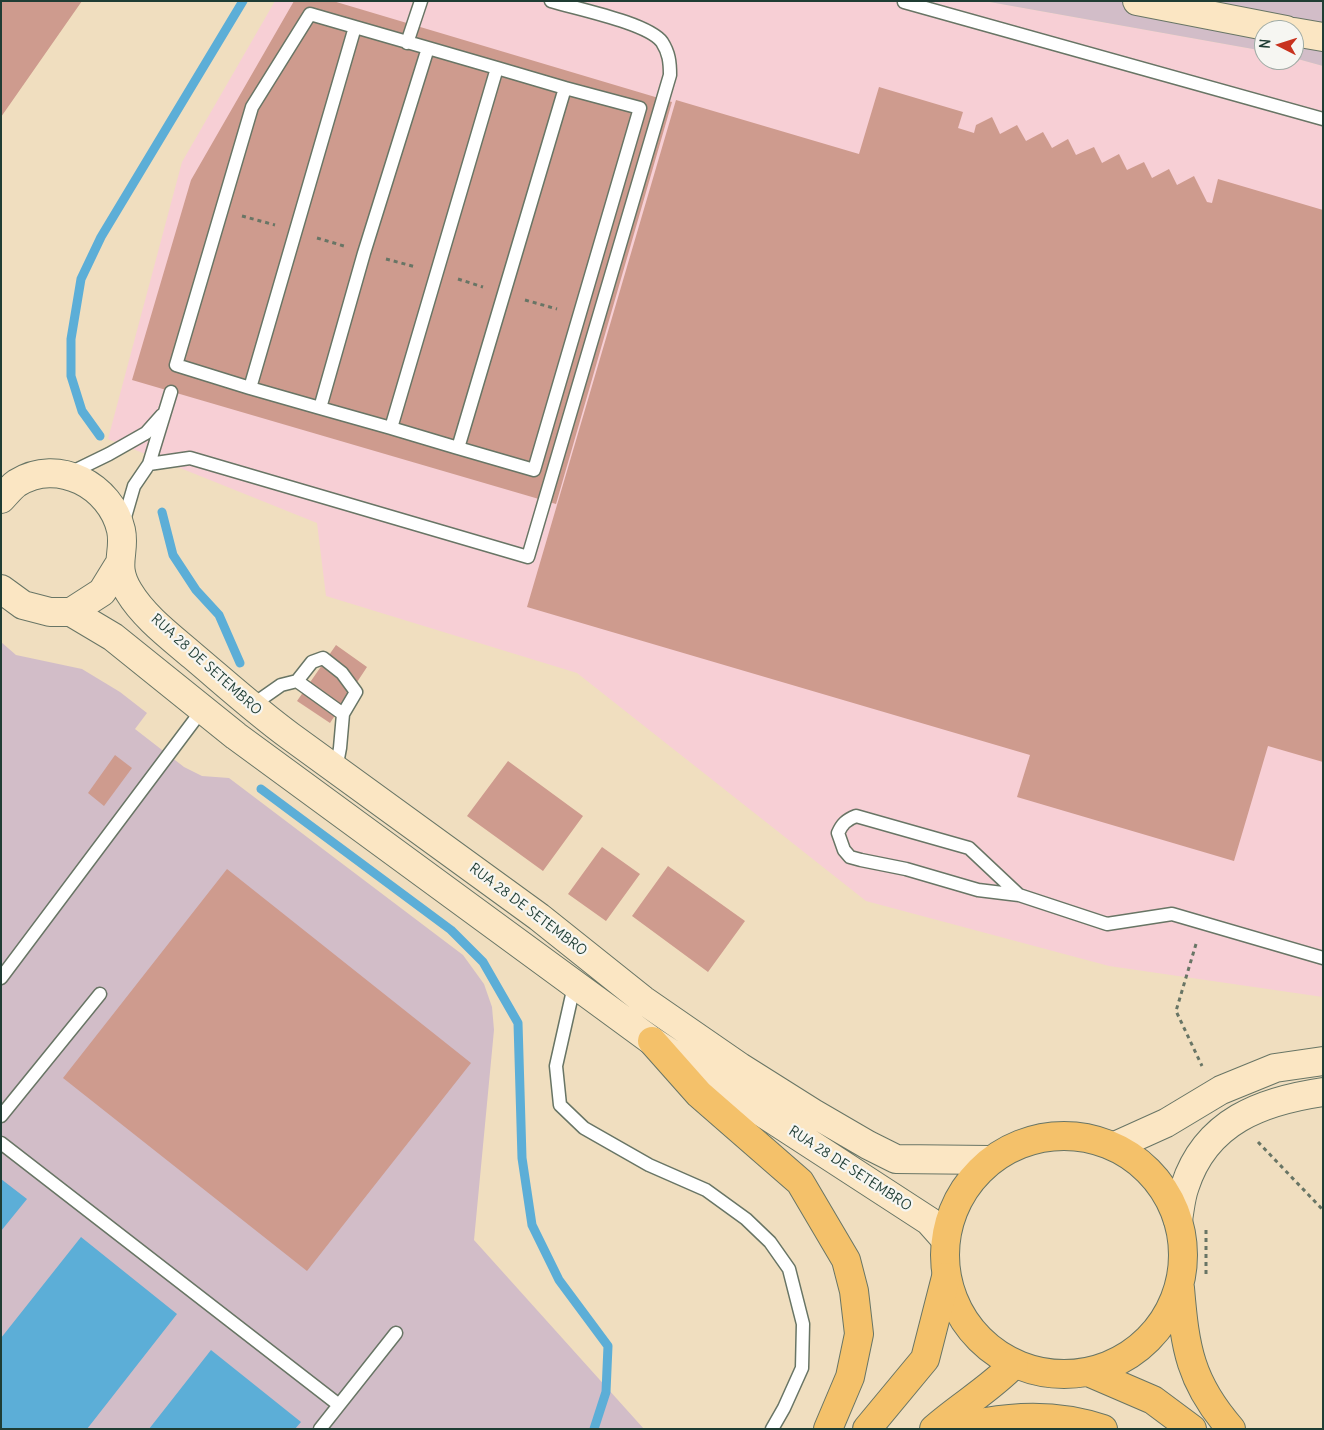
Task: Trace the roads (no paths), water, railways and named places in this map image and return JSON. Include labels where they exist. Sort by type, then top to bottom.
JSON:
[{"type":"main road","points":[[1146,2],[1254,24]]},
{"type":"main road","points":[[1304,34],[1323,37]]},
{"type":"main road","name":"RUA 28 DE SETEMBRO","points":[[7,488],[41,474],[66,474],[92,485],[112,505],[122,531],[118,566],[102,592],[71,612]]},
{"type":"main road","name":"RUA 28 DE SETEMBRO","points":[[118,566],[129,592],[156,624],[251,706],[539,917],[643,1000],[740,1067],[868,1146],[896,1158],[990,1160]]},
{"type":"main road","name":"RUA 28 DE SETEMBRO","points":[[1,589],[23,606],[50,612],[71,612],[113,637],[202,710],[574,986],[652,1042],[929,1221],[945,1239]]},
{"type":"main road","points":[[652,1042],[699,1094],[800,1182],[846,1260],[854,1291],[859,1334],[850,1377],[828,1429]]},
{"type":"main road","points":[[1115,1146],[1166,1122],[1221,1090],[1276,1068],[1323,1061]]},
{"type":"main road","points":[[1178,1220],[1185,1186],[1200,1154],[1215,1134],[1261,1106],[1288,1097],[1323,1092]]},
{"type":"main road","points":[[866,1429],[925,1360],[946,1277],[945,1239],[953,1209],[968,1182],[990,1160],[1018,1144],[1051,1136],[1084,1136],[1115,1146],[1143,1164],[1164,1190],[1178,1220],[1184,1252],[1180,1285],[1184,1341],[1204,1393],[1231,1429]]},
{"type":"main road","points":[[946,1277],[959,1312],[982,1342],[1014,1364],[1050,1374],[1088,1372],[1119,1361],[1146,1342],[1167,1316],[1180,1285]]},
{"type":"main road","points":[[934,1429],[960,1406],[998,1380],[1014,1364]]},
{"type":"main road","points":[[1088,1372],[1153,1400],[1192,1429]]},
{"type":"main road","points":[[956,1429],[1004,1418],[1043,1416],[1087,1423],[1103,1429]]},
{"type":"lane","points":[[407,43],[421,1]]},
{"type":"lane","points":[[149,464],[190,458],[528,557],[670,75],[670,58],[666,49],[661,41],[646,29],[551,1]]},
{"type":"lane","points":[[904,2],[1323,119]]},
{"type":"lane","points":[[310,14],[355,27],[640,108],[534,470],[176,365],[252,107],[310,14]]},
{"type":"lane","points":[[250,388],[355,27]]},
{"type":"lane","points":[[320,408],[364,253],[428,48]]},
{"type":"lane","points":[[391,428],[497,68]]},
{"type":"lane","points":[[458,448],[565,88]]},
{"type":"lane","points":[[122,531],[134,486],[149,464],[172,392]]},
{"type":"lane","points":[[66,474],[109,454],[146,433],[165,411]]},
{"type":"lane","points":[[251,706],[281,685],[297,681],[312,662],[324,658],[342,673],[356,692],[343,714],[336,769]]},
{"type":"lane","points":[[297,681],[343,714]]},
{"type":"lane","points":[[1,978],[202,710]]},
{"type":"lane","points":[[1019,896],[969,848],[856,816],[841,825],[838,833],[840,842],[850,857],[906,869],[978,890],[1019,896],[1107,924],[1172,914],[1323,958]]},
{"type":"lane","points":[[574,986],[556,1066],[560,1105],[584,1128],[649,1165],[706,1190],[746,1219],[770,1242],[789,1269],[804,1324],[802,1368],[784,1408],[772,1429]]},
{"type":"lane","points":[[1,1116],[100,994]]},
{"type":"lane","points":[[1,1143],[339,1405]]},
{"type":"lane","points":[[320,1429],[396,1333]]},
{"type":"water","points":[[1,1179],[27,1199],[1,1231]]},
{"type":"water","points":[[81,1237],[177,1314],[87,1429],[1,1429],[1,1338]]},
{"type":"water","points":[[211,1350],[301,1422],[295,1429],[149,1429]]},
{"type":"waterway","points":[[100,436],[82,411],[71,376],[71,339],[81,279],[101,237],[243,1]]},
{"type":"waterway","points":[[162,512],[173,555],[196,590],[219,615],[240,663]]},
{"type":"waterway","points":[[261,789],[451,930],[483,962],[518,1023],[522,1158],[532,1225],[559,1280],[608,1346],[606,1392],[594,1429]]}]
